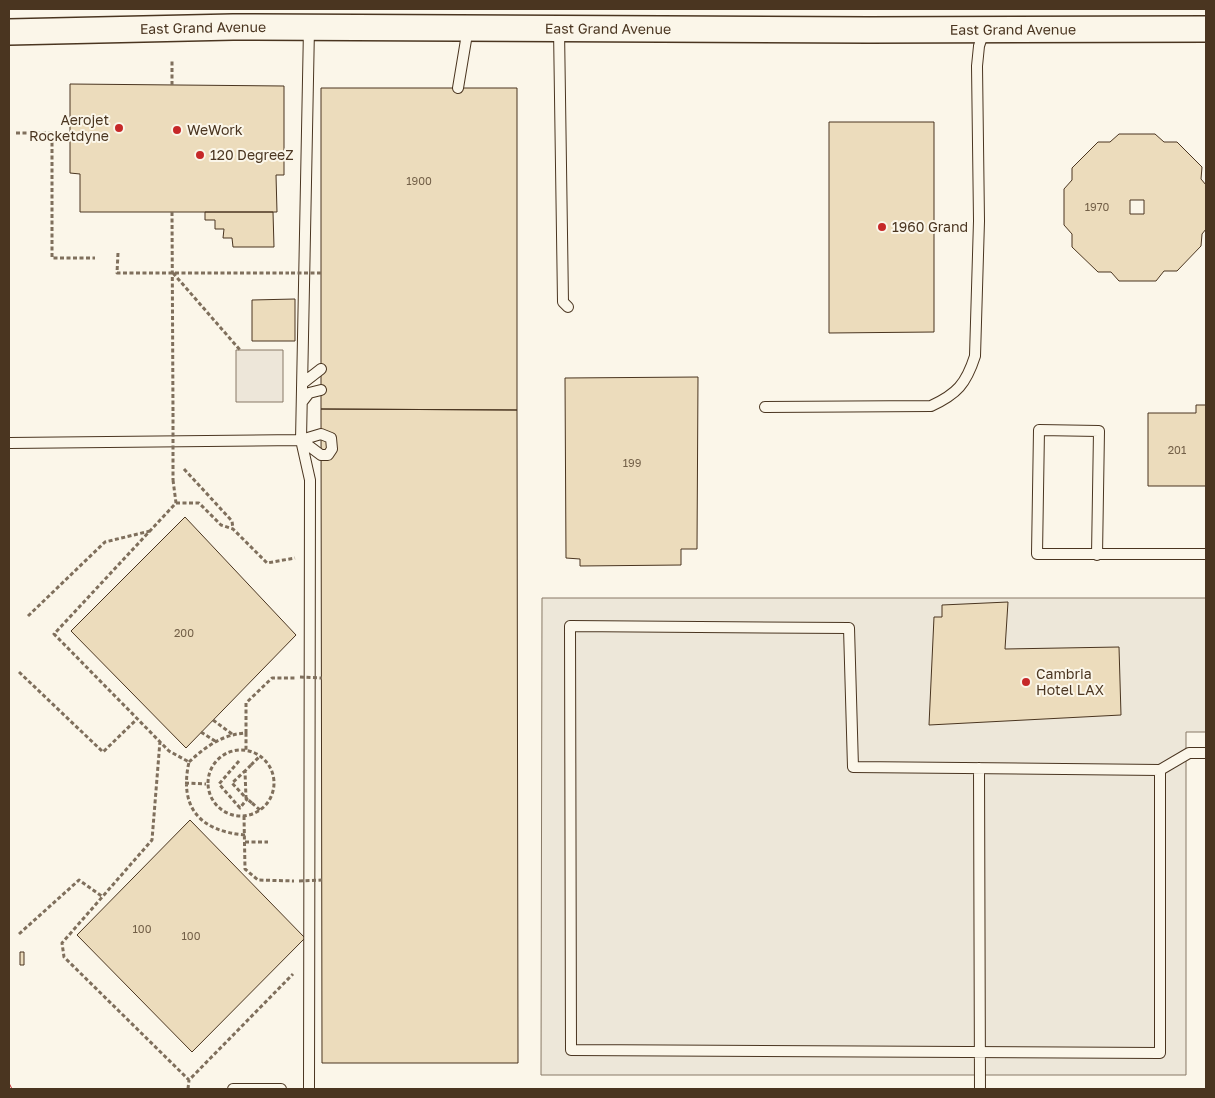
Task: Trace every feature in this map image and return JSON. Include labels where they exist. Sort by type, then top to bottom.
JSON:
[{"type":"street","name":"East Grand Avenue","points":[[9,32],[309,28],[468,18],[559,29],[984,19],[1206,29]]},
{"type":"lane","points":[[458,88],[468,18]]},
{"type":"lane","points":[[765,408],[931,406],[949,397],[969,374],[975,356],[979,221],[977,66],[984,19]]},
{"type":"lane","points":[[309,28],[302,402],[302,440],[310,480],[309,1089]]},
{"type":"lane","points":[[559,29],[563,302],[568,307]]},
{"type":"lane","points":[[303,383],[321,369]]},
{"type":"lane","points":[[302,402],[310,393],[321,390]]},
{"type":"lane","points":[[1097,555],[1099,431],[1039,430],[1037,554],[1097,555],[1206,554]]},
{"type":"lane","points":[[9,443],[302,440]]},
{"type":"lane","points":[[1160,770],[1160,1053],[571,1050],[570,626],[849,628],[853,767],[1160,770],[1189,753],[1206,753]]},
{"type":"lane","points":[[979,768],[980,1089]]},
{"type":"lane","points":[[233,1089],[281,1089]]},
{"type":"path","points":[[172,61],[172,85]]},
{"type":"path","points":[[16,133],[52,133],[52,258],[95,258]]},
{"type":"path","points":[[172,212],[173,480],[176,504]]},
{"type":"path","points":[[118,253],[117,273],[321,273]]},
{"type":"path","points":[[172,273],[240,350]]},
{"type":"path","points":[[184,469],[232,521],[232,529]]},
{"type":"path","points":[[189,762],[170,751],[54,634],[176,504],[199,504],[221,525],[232,529],[266,563],[301,557]]},
{"type":"path","points":[[28,616],[105,542],[150,530]]},
{"type":"path","points":[[19,672],[103,752],[138,718]]},
{"type":"path","points":[[246,751],[246,702],[272,678],[322,678]]},
{"type":"path","points":[[213,720],[232,734]]},
{"type":"path","points":[[201,732],[215,742]]},
{"type":"path","points":[[245,835],[208,826],[194,812],[185,783],[189,762],[215,742],[232,734],[246,733]]},
{"type":"path","points":[[160,741],[152,840],[62,943],[64,957],[189,1080]]},
{"type":"path","points":[[246,751],[260,756],[270,766],[274,777],[274,788],[271,798],[260,810],[244,816],[224,812],[216,804],[207,784],[214,764],[222,756],[232,752],[246,751]]},
{"type":"path","points":[[239,762],[219,784],[240,808],[247,799],[232,783],[260,756]]},
{"type":"path","points":[[245,771],[246,798],[260,810]]},
{"type":"path","points":[[185,783],[207,784]]},
{"type":"path","points":[[244,816],[245,869],[258,880],[322,880]]},
{"type":"path","points":[[245,842],[268,842]]},
{"type":"path","points":[[19,934],[79,880],[103,897]]},
{"type":"path","points":[[188,1089],[189,1080],[296,971]]},
{"type":"shaded area","points":[[236,350],[283,350],[283,402],[236,402]]},
{"type":"shaded area","points":[[542,598],[1206,598],[1206,732],[1186,732],[1186,1075],[541,1075]]},
{"type":"building","name":"WeWork","points":[[70,84],[284,86],[284,175],[276,175],[277,212],[80,212],[80,174],[70,173]]},
{"type":"building","points":[[321,88],[517,88],[517,410],[321,409]]},
{"type":"building","name":"1960 Grand","points":[[829,122],[934,122],[934,332],[829,333]]},
{"type":"building","points":[[1119,134],[1155,134],[1164,142],[1177,142],[1202,167],[1201,179],[1206,185],[1206,229],[1202,234],[1201,246],[1177,271],[1164,271],[1156,281],[1119,281],[1111,272],[1098,272],[1072,247],[1072,234],[1064,225],[1064,189],[1072,180],[1072,168],[1098,142],[1110,142]],"holes":[[[1130,200],[1144,200],[1144,214],[1130,214]]]},
{"type":"building","points":[[205,212],[273,212],[274,247],[233,247],[232,238],[223,238],[224,229],[215,229],[215,220],[205,220]]},
{"type":"building","points":[[295,299],[295,341],[252,341],[252,300]]},
{"type":"building","points":[[698,377],[697,549],[681,549],[681,565],[580,566],[580,559],[566,558],[565,378]]},
{"type":"building","points":[[1196,405],[1206,405],[1206,486],[1148,486],[1148,413],[1196,413]]},
{"type":"building","points":[[321,409],[517,410],[518,1063],[322,1063]]},
{"type":"building","points":[[185,517],[296,635],[186,748],[71,631]]},
{"type":"building","name":"Cambria Hotel LAX","points":[[1008,602],[1005,649],[1119,647],[1121,715],[929,725],[934,617],[942,617],[942,605]]},
{"type":"building","points":[[190,820],[305,938],[192,1052],[77,935]]},
{"type":"building","points":[[20,952],[24,952],[24,965],[20,965]]},
{"type":"power","points":[[9,1083],[12,1089]]},
{"type":"place","name":"Aerojet Rocketdyne","points":[[119,128]]},
{"type":"place","name":"WeWork","points":[[177,130]]},
{"type":"place","name":"120 DegreeZ","points":[[200,155]]},
{"type":"place","name":"1960 Grand","points":[[882,227]]},
{"type":"place","name":"Cambria Hotel LAX","points":[[1026,682]]}]
